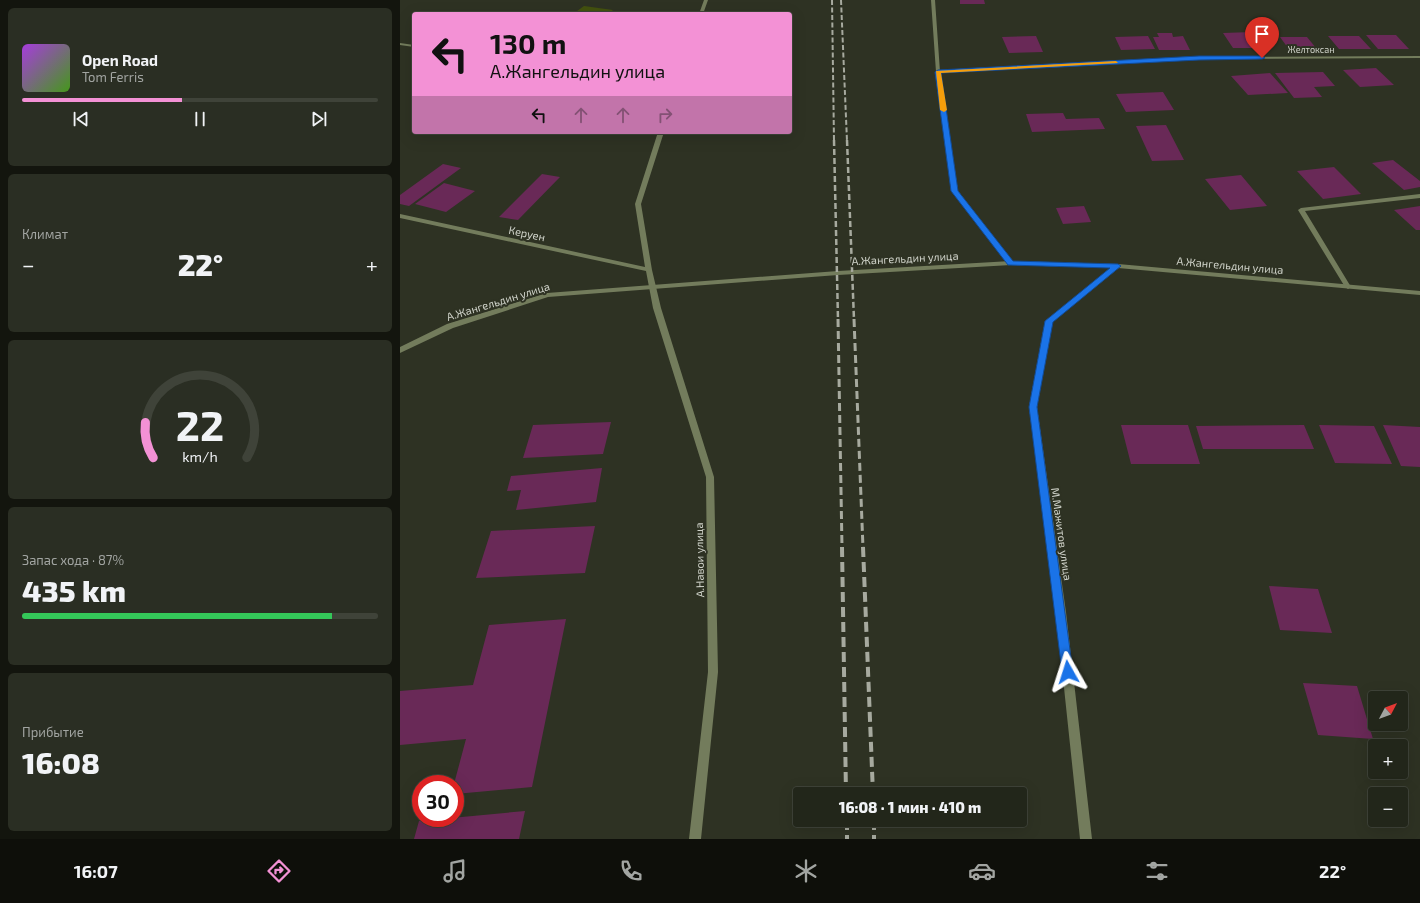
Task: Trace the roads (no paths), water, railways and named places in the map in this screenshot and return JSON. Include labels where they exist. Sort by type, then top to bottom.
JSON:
[{"type":"street","points":[[702,12],[706,0]]},
{"type":"street","points":[[932,0],[938,72],[955,191],[1011,263]]},
{"type":"street","points":[[400,44],[412,46]]},
{"type":"street","name":"Желтоксан","points":[[938,72],[1199,58],[1420,57]]},
{"type":"street","name":"А.Навои улица","points":[[660,134],[638,204],[652,288],[710,476],[713,672],[695,839]]},
{"type":"street","points":[[1348,287],[1301,210],[1420,196]]},
{"type":"street","name":"Керуен","points":[[400,216],[649,270]]},
{"type":"street","name":"А.Жангельдин улица","points":[[400,350],[450,326],[547,295],[838,273],[1011,263],[1118,266],[1420,293]]},
{"type":"street","name":"М.Мажитов улица","points":[[1086,839],[1061,612],[1033,407],[1049,321],[1118,266]]},
{"type":"railway","points":[[832,0],[834,141]]},
{"type":"railway","points":[[841,0],[847,141]]},
{"type":"railway","points":[[834,140],[838,320]]},
{"type":"railway","points":[[847,140],[854,320]]},
{"type":"railway","points":[[838,319],[842,548]]},
{"type":"railway","points":[[854,319],[863,548]]},
{"type":"railway","points":[[842,547],[846,787]]},
{"type":"railway","points":[[863,547],[873,787]]},
{"type":"railway","points":[[847,827],[847,839]]},
{"type":"railway","points":[[874,827],[874,839]]}]
